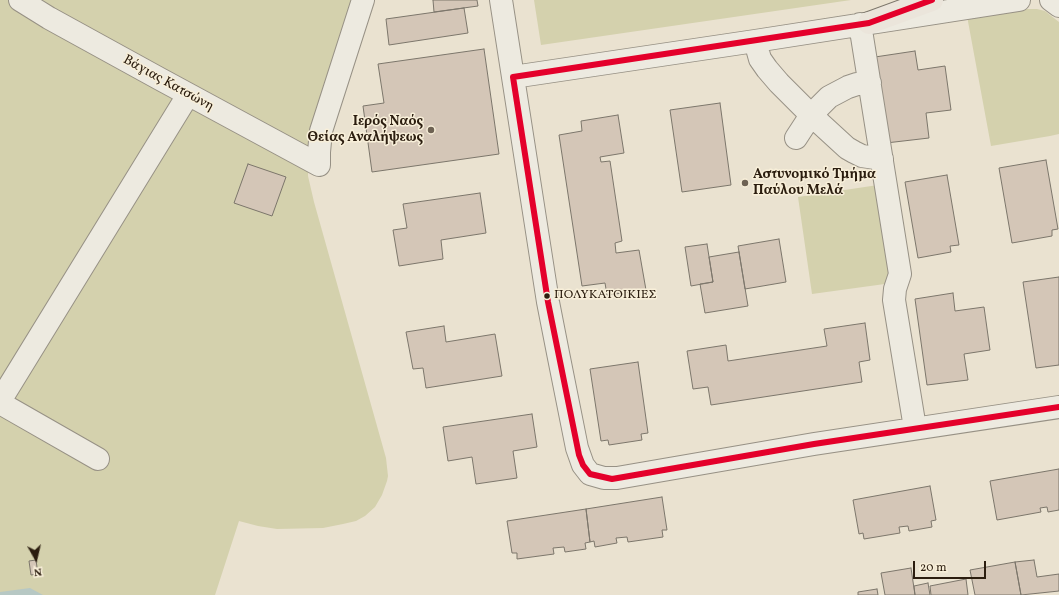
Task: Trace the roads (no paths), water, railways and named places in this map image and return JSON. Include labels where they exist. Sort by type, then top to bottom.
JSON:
[{"type":"main road","points":[[865,24],[932,0]]},
{"type":"street","name":"Βάγιας Κατσώνη","points":[[20,0],[49,18],[188,95],[319,165],[321,131],[363,0]]},
{"type":"street","points":[[501,0],[547,294],[558,353],[577,448],[585,468],[590,474],[596,477],[612,478],[814,444],[1059,407]]},
{"type":"street","points":[[513,77],[1019,0]]},
{"type":"street","points":[[1051,0],[1059,6]]},
{"type":"street","points":[[865,24],[870,83],[900,274],[895,289],[894,300],[915,428]]},
{"type":"street","points":[[755,41],[760,59],[767,69],[811,115],[847,148],[862,156],[882,159]]},
{"type":"street","points":[[796,138],[811,115],[822,102],[837,91],[857,84],[870,83]]},
{"type":"street","points":[[98,460],[0,402],[188,95]]},
{"type":"place","name":"Ιερός Ναός Θείας Αναλήψεως","points":[[431,130]]},
{"type":"place","name":"Αστυνομικό Τμήμα Παύλου Μελά","points":[[745,183]]},
{"type":"place","name":"ΠΟΛΥΚΑΤΟΙΚΙΕΣ","points":[[547,296]]}]
